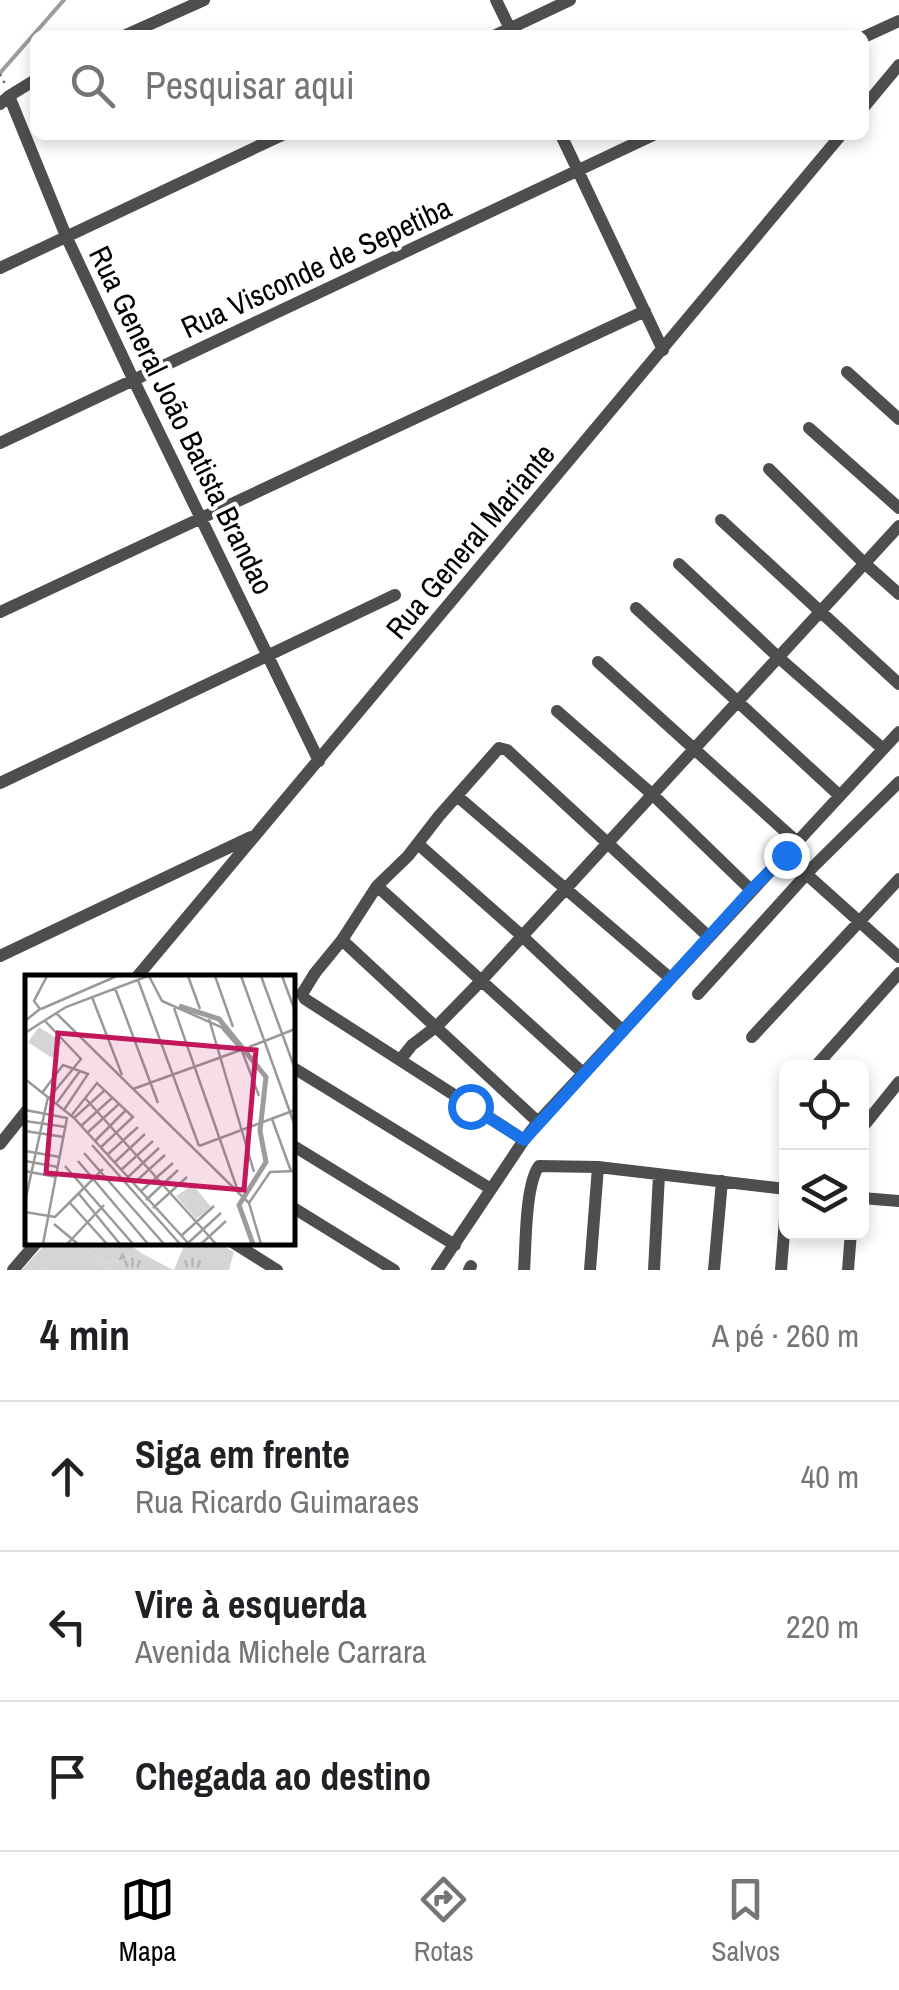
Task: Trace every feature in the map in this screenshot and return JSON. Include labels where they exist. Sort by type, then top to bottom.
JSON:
[{"type":"street","points":[[137,30],[204,0]]},
{"type":"street","points":[[496,0],[511,30]]},
{"type":"street","points":[[516,30],[570,0]]},
{"type":"street","points":[[869,35],[899,21]]},
{"type":"street","points":[[869,101],[899,65]]},
{"type":"street","points":[[5,96],[30,83]]},
{"type":"street","name":"Rua General João Batista Brandao","points":[[5,96],[66,236],[319,761]]},
{"type":"street","points":[[0,268],[271,140]]},
{"type":"street","points":[[563,140],[663,350]]},
{"type":"street","name":"Rua Visconde de Sepetiba","points":[[0,443],[642,140]]},
{"type":"street","name":"Rua General Mariante","points":[[138,975],[837,140]]},
{"type":"street","points":[[0,612],[645,311]]},
{"type":"street","points":[[847,372],[899,420]]},
{"type":"street","points":[[810,428],[899,508]]},
{"type":"street","points":[[768,469],[899,594]]},
{"type":"street","points":[[721,520],[899,684]]},
{"type":"street","points":[[400,1060],[481,981],[899,526]]},
{"type":"street","points":[[679,564],[882,748]]},
{"type":"street","points":[[0,782],[395,595]]},
{"type":"street","points":[[636,608],[840,796]]},
{"type":"street","points":[[598,662],[798,842]]},
{"type":"street","points":[[557,710],[751,890]]},
{"type":"street","points":[[438,1270],[538,1122],[899,732]]},
{"type":"street","points":[[524,1140],[303,997],[314,972],[342,940],[377,886],[499,748],[503,747],[709,937]]},
{"type":"street","points":[[698,994],[813,867],[899,782]]},
{"type":"street","points":[[457,796],[670,978]]},
{"type":"street","points":[[0,956],[254,835]]},
{"type":"street","points":[[418,844],[623,1031]]},
{"type":"street","points":[[786,855],[899,956]]},
{"type":"street","points":[[752,1037],[899,879]]},
{"type":"street","points":[[377,886],[583,1073]]},
{"type":"street","points":[[342,940],[538,1122]]},
{"type":"street","points":[[821,1060],[899,973]]},
{"type":"street","points":[[295,1069],[490,1190]]},
{"type":"street","points":[[869,1119],[899,1082]]},
{"type":"street","points":[[0,1126],[24,1113]]},
{"type":"street","points":[[0,1144],[24,1113]]},
{"type":"street","points":[[295,1147],[454,1245]]},
{"type":"street","points":[[524,1270],[530,1194],[534,1171],[539,1166],[598,1167],[779,1188]]},
{"type":"street","points":[[590,1270],[598,1167]]},
{"type":"street","points":[[654,1270],[659,1175]]},
{"type":"street","points":[[714,1270],[722,1181]]},
{"type":"street","points":[[869,1199],[899,1201]]},
{"type":"street","points":[[295,1209],[394,1270]]},
{"type":"street","points":[[781,1270],[783,1240]]},
{"type":"street","points":[[848,1270],[850,1240]]},
{"type":"street","points":[[13,1270],[34,1245]]},
{"type":"street","points":[[237,1245],[277,1270]]},
{"type":"path","points":[[0,74],[5,96]]},
{"type":"green space","points":[[44,1245],[58,1245],[44,1270],[22,1270]]},
{"type":"green space","points":[[58,1245],[67,1245],[112,1270],[44,1270]]},
{"type":"green space","points":[[67,1245],[77,1245],[108,1263],[143,1254],[173,1270],[112,1270]]},
{"type":"green space","points":[[77,1245],[130,1245],[143,1254],[108,1263]]},
{"type":"green space","points":[[184,1245],[222,1245],[234,1252],[229,1270],[174,1270]]},
{"type":"waterway","points":[[38,30],[64,0]]},
{"type":"waterway","points":[[0,73],[30,39]]},
{"type":"route","points":[[470,1106],[524,1140],[786,855]]}]
